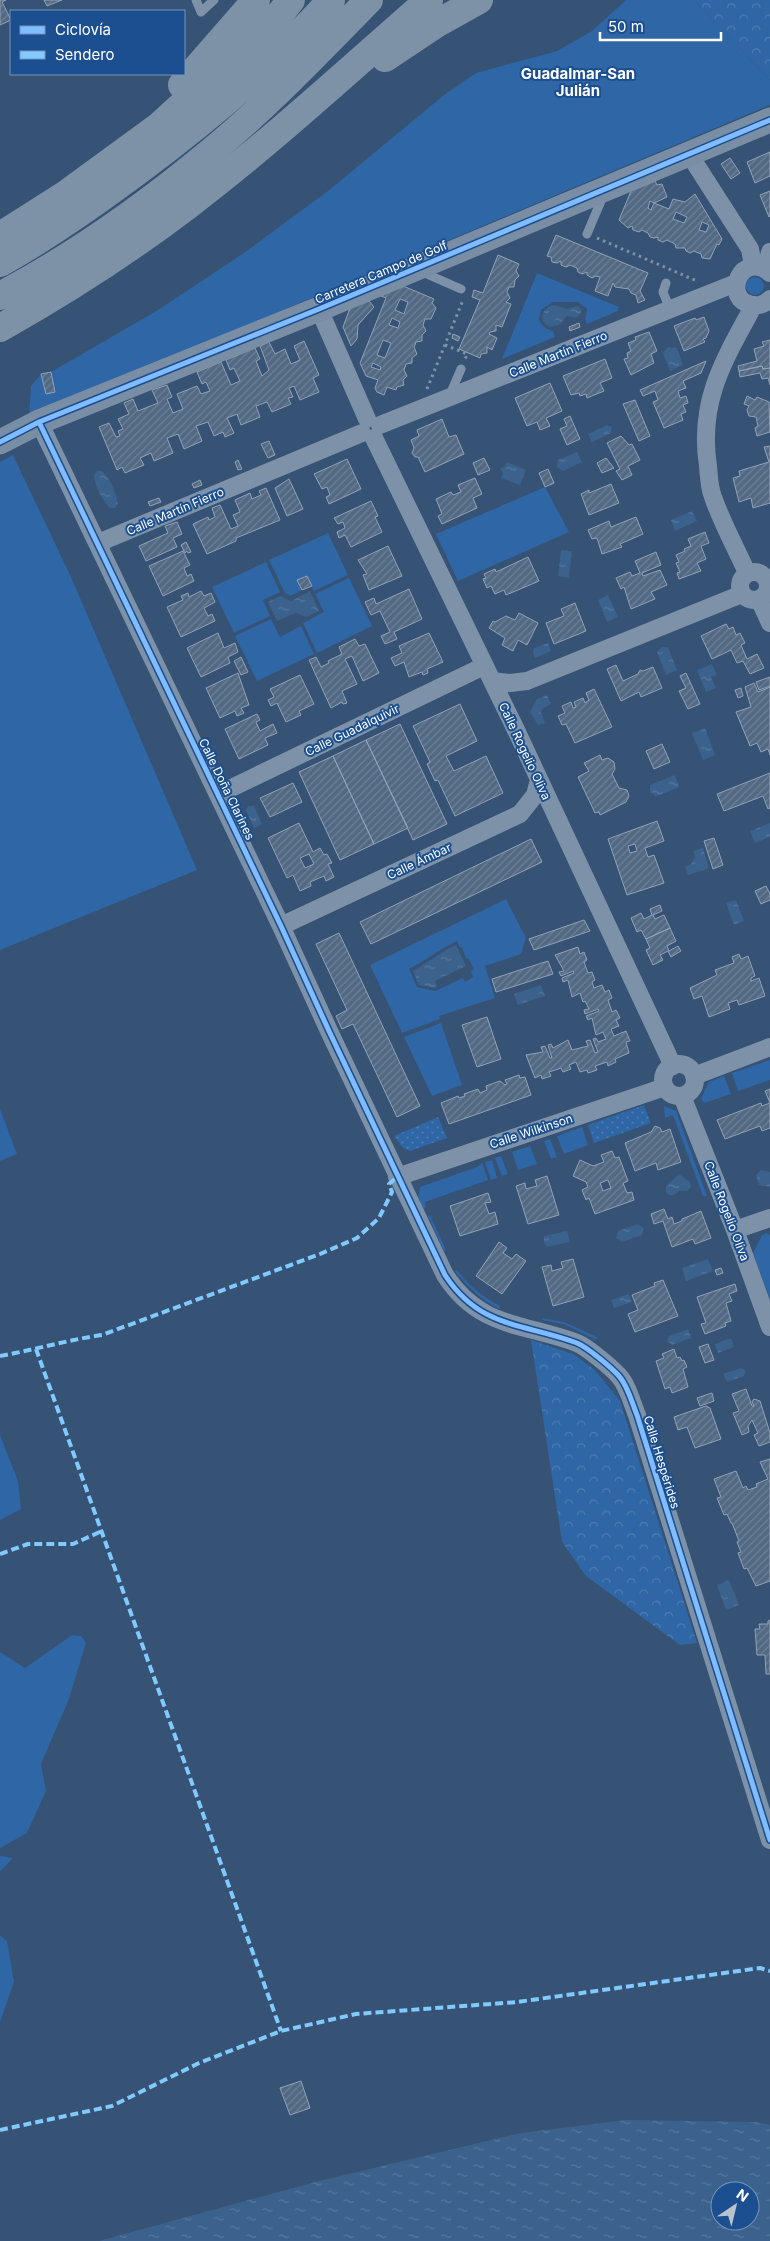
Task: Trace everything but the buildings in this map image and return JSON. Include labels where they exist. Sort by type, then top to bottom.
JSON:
[{"type":"highway","points":[[66,194],[95,163],[152,115],[189,78],[256,0]]},
{"type":"highway","points":[[0,236],[66,194],[159,126],[276,19],[291,0]]},
{"type":"highway","points":[[0,263],[89,207],[190,132],[261,71],[331,0]]},
{"type":"highway","points":[[0,296],[25,283],[105,231],[207,155],[300,71],[370,0]]},
{"type":"highway","points":[[0,328],[58,295],[162,225],[288,122],[429,0]]},
{"type":"highway","points":[[288,122],[322,107],[371,68],[400,48],[479,0]]},
{"type":"street","name":"Carretera Campo de Golf","points":[[0,442],[39,422],[319,309],[770,120]]},
{"type":"street","points":[[689,154],[750,249],[765,265],[742,272],[736,283],[736,289],[742,300],[762,302],[722,363],[712,391],[705,421],[706,455],[712,495],[747,574]]},
{"type":"street","name":"Calle Martín Fierro","points":[[98,543],[449,397],[736,283]]},
{"type":"street","name":"Calle Rogelio Oliva","points":[[319,309],[371,429],[673,1066]]},
{"type":"street","name":"Calle Doña Clarines","points":[[39,422],[219,794],[395,1171]]},
{"type":"street","points":[[760,573],[768,579],[768,589],[759,599],[750,600],[742,594],[740,585],[747,574],[760,573]]},
{"type":"street","name":"Calle Guadalquivir","points":[[219,794],[488,673],[510,683],[527,681],[742,594]]},
{"type":"street","points":[[759,599],[770,622]]},
{"type":"street","name":"Calle Ámbar","points":[[281,926],[520,814],[535,795],[539,780]]},
{"type":"street","points":[[694,1076],[770,1047]]},
{"type":"street","points":[[684,1065],[694,1076],[694,1086],[682,1096],[672,1095],[665,1087],[663,1077],[665,1072],[673,1066],[684,1065]]},
{"type":"street","name":"Calle Wilkinson","points":[[395,1171],[412,1170],[665,1087]]},
{"type":"street","name":"Calle Rogelio Oliva","points":[[682,1096],[735,1230],[770,1327]]},
{"type":"street","name":"Calle Hespérides","points":[[395,1171],[445,1275],[455,1290],[466,1301],[486,1315],[502,1322],[579,1344],[620,1377],[637,1415],[770,1840]]},
{"type":"street","points":[[735,1230],[770,1218]]},
{"type":"lane","points":[[196,0],[201,12],[214,0]]},
{"type":"lane","points":[[587,234],[606,189]]},
{"type":"lane","points":[[425,264],[429,275],[461,289]]},
{"type":"lane","points":[[666,283],[663,292],[670,309]]},
{"type":"lane","points":[[449,397],[461,369]]},
{"type":"path","points":[[587,234],[699,281]]},
{"type":"path","points":[[424,396],[464,299],[461,289]]},
{"type":"path","points":[[445,345],[467,354],[461,369]]},
{"type":"green space","points":[[626,0],[694,0],[770,80],[770,105],[29,417],[31,386],[41,374],[46,394],[55,392],[51,372],[158,310],[244,253],[328,191],[444,95],[476,73],[557,51],[592,31]]},
{"type":"green space","points":[[694,0],[770,0],[770,80]]},
{"type":"green space","points":[[537,273],[619,307],[618,311],[587,324],[585,320],[587,309],[578,302],[553,302],[541,310],[539,320],[545,328],[553,331],[555,337],[502,359]]},
{"type":"green space","points":[[755,277],[761,280],[764,286],[761,292],[755,295],[749,292],[746,286],[749,280]]},
{"type":"green space","points":[[13,455],[71,577],[197,870],[0,950],[0,462]]},
{"type":"green space","points":[[545,487],[569,532],[458,581],[436,534]]},
{"type":"green space","points":[[328,533],[348,575],[314,591],[306,576],[298,580],[302,590],[291,596],[285,593],[269,560]]},
{"type":"green space","points":[[266,562],[280,592],[263,600],[270,616],[234,633],[212,587]]},
{"type":"green space","points":[[349,578],[372,626],[317,653],[303,623],[324,612],[315,594]]},
{"type":"green space","points":[[271,619],[280,637],[301,626],[314,654],[257,681],[235,636]]},
{"type":"green space","points":[[506,899],[526,938],[521,954],[485,966],[495,998],[439,1016],[440,1019],[402,1033],[370,965]],"holes":[[[457,941],[460,948],[462,947],[466,959],[468,958],[474,969],[471,971],[473,977],[465,982],[463,978],[435,991],[417,987],[409,969]]]},
{"type":"green space","points":[[441,1023],[462,1085],[432,1096],[404,1037]]},
{"type":"green space","points":[[770,1060],[770,1080],[738,1091],[732,1073]]},
{"type":"green space","points":[[724,1076],[731,1094],[704,1103],[701,1098],[709,1082]]},
{"type":"green space","points":[[644,1105],[651,1123],[594,1143],[588,1125]]},
{"type":"green space","points":[[664,1106],[676,1111],[707,1196],[703,1196],[673,1115],[665,1118]]},
{"type":"green space","points":[[0,1109],[17,1154],[0,1161]]},
{"type":"green space","points":[[438,1117],[447,1138],[410,1151],[403,1148],[394,1136]]},
{"type":"green space","points":[[582,1127],[588,1145],[564,1154],[557,1136]]},
{"type":"green space","points":[[550,1139],[557,1157],[551,1159],[544,1141]]},
{"type":"green space","points":[[530,1146],[537,1164],[518,1170],[512,1152]]},
{"type":"green space","points":[[501,1156],[508,1174],[502,1176],[495,1158]]},
{"type":"green space","points":[[492,1160],[497,1178],[491,1180],[485,1162]]},
{"type":"green space","points":[[482,1163],[488,1180],[425,1202],[426,1207],[423,1209],[418,1198],[420,1187],[477,1167]]},
{"type":"green space","points":[[430,1215],[446,1250],[444,1251],[428,1216]]},
{"type":"green space","points":[[767,1233],[770,1235],[770,1299],[753,1253],[762,1235]]},
{"type":"green space","points":[[457,1270],[476,1290],[500,1306],[499,1309],[470,1288],[455,1271]]},
{"type":"green space","points":[[542,1318],[564,1322],[597,1337],[596,1340],[564,1324],[542,1320]]},
{"type":"green space","points":[[531,1340],[573,1354],[594,1369],[620,1401],[697,1643],[680,1645],[586,1576],[562,1542]]},
{"type":"green space","points":[[0,1435],[18,1481],[21,1509],[0,1520]]},
{"type":"green space","points":[[72,1635],[81,1636],[86,1643],[69,1699],[41,1764],[46,1791],[27,1833],[0,1848],[0,1652],[25,1668]]},
{"type":"green space","points":[[0,1856],[13,1858],[0,1871]]},
{"type":"green space","points":[[0,1935],[7,1941],[14,1982],[0,2022]]},
{"type":"water","points":[[554,305],[567,309],[577,306],[581,309],[581,313],[576,318],[567,316],[559,325],[550,327],[543,322],[542,316],[548,307]]},
{"type":"water","points":[[668,347],[677,348],[683,365],[670,371],[663,353]]},
{"type":"water","points":[[607,425],[612,427],[611,433],[592,442],[588,434]]},
{"type":"water","points":[[577,452],[582,462],[563,471],[557,467],[558,460]]},
{"type":"water","points":[[507,462],[526,470],[520,485],[501,478],[503,473],[500,468],[505,467]]},
{"type":"water","points":[[97,471],[102,471],[108,477],[116,495],[118,504],[115,508],[110,508],[99,492],[94,478],[94,474]]},
{"type":"water","points":[[692,511],[697,521],[675,531],[671,520]]},
{"type":"water","points":[[561,550],[572,551],[569,578],[558,576]]},
{"type":"water","points":[[310,591],[319,611],[306,617],[296,613],[277,621],[268,602],[280,596],[291,601]]},
{"type":"water","points":[[608,595],[618,617],[607,622],[598,600]]},
{"type":"water","points":[[548,643],[551,651],[535,658],[534,648]]},
{"type":"water","points":[[662,647],[668,647],[677,670],[666,675],[657,652]]},
{"type":"water","points":[[712,664],[717,675],[711,677],[716,688],[706,692],[697,670]]},
{"type":"water","points":[[547,695],[551,704],[543,708],[541,712],[545,723],[538,725],[530,712],[537,699]]},
{"type":"water","points":[[705,728],[715,755],[703,760],[692,733]]},
{"type":"water","points":[[675,775],[679,787],[655,797],[654,794],[650,793],[650,785]]},
{"type":"water","points":[[248,806],[254,806],[262,824],[254,828],[246,810]]},
{"type":"water","points":[[770,823],[770,837],[755,843],[750,831]]},
{"type":"water","points":[[703,848],[709,868],[688,875],[685,867],[691,864],[695,857],[693,851]]},
{"type":"water","points":[[736,900],[744,921],[734,925],[726,903]]},
{"type":"water","points":[[456,945],[466,966],[435,981],[437,987],[419,985],[413,971]]},
{"type":"water","points":[[541,985],[545,996],[518,1005],[514,994]]},
{"type":"water","points":[[761,1170],[770,1172],[770,1187],[759,1185],[756,1175]]},
{"type":"water","points":[[679,1174],[690,1182],[691,1187],[687,1191],[679,1191],[674,1195],[669,1195],[666,1192],[666,1186]]},
{"type":"water","points":[[638,1224],[644,1228],[642,1235],[622,1242],[616,1238],[618,1231]]},
{"type":"water","points":[[567,1231],[570,1242],[547,1247],[544,1242],[544,1236]]},
{"type":"water","points":[[708,1259],[713,1271],[686,1281],[682,1268]]},
{"type":"water","points":[[629,1294],[632,1302],[614,1308],[611,1300]]},
{"type":"water","points":[[688,1329],[691,1338],[672,1345],[667,1341],[669,1336]]},
{"type":"water","points":[[731,1338],[734,1347],[718,1353],[715,1344]]},
{"type":"water","points":[[741,1368],[746,1371],[744,1376],[727,1382],[723,1374]]},
{"type":"water","points":[[729,1580],[739,1605],[726,1610],[717,1585]]},
{"type":"water","points":[[626,2120],[756,2122],[770,2125],[770,2241],[99,2241],[315,2182],[521,2133]]},
{"type":"marked path","points":[[0,1356],[102,1335],[320,1254],[357,1238],[379,1218],[392,1192],[389,1184],[397,1177]]},
{"type":"marked path","points":[[36,1349],[281,2031]]},
{"type":"marked path","points":[[0,1554],[28,1544],[73,1544],[102,1531]]},
{"type":"marked path","points":[[0,2130],[112,2106],[199,2063],[281,2031],[356,2014],[517,2002],[760,1968],[770,1971]]},
{"type":"cycle path","points":[[0,442],[39,422],[319,309],[770,120]]},
{"type":"cycle path","points":[[39,422],[281,926],[445,1275],[459,1293],[473,1306],[504,1322],[577,1343],[605,1363],[619,1376],[625,1385],[637,1415],[770,1840]]},
{"type":"district","name":"Guadalmar-San Julián","points":[[578,82]]}]
